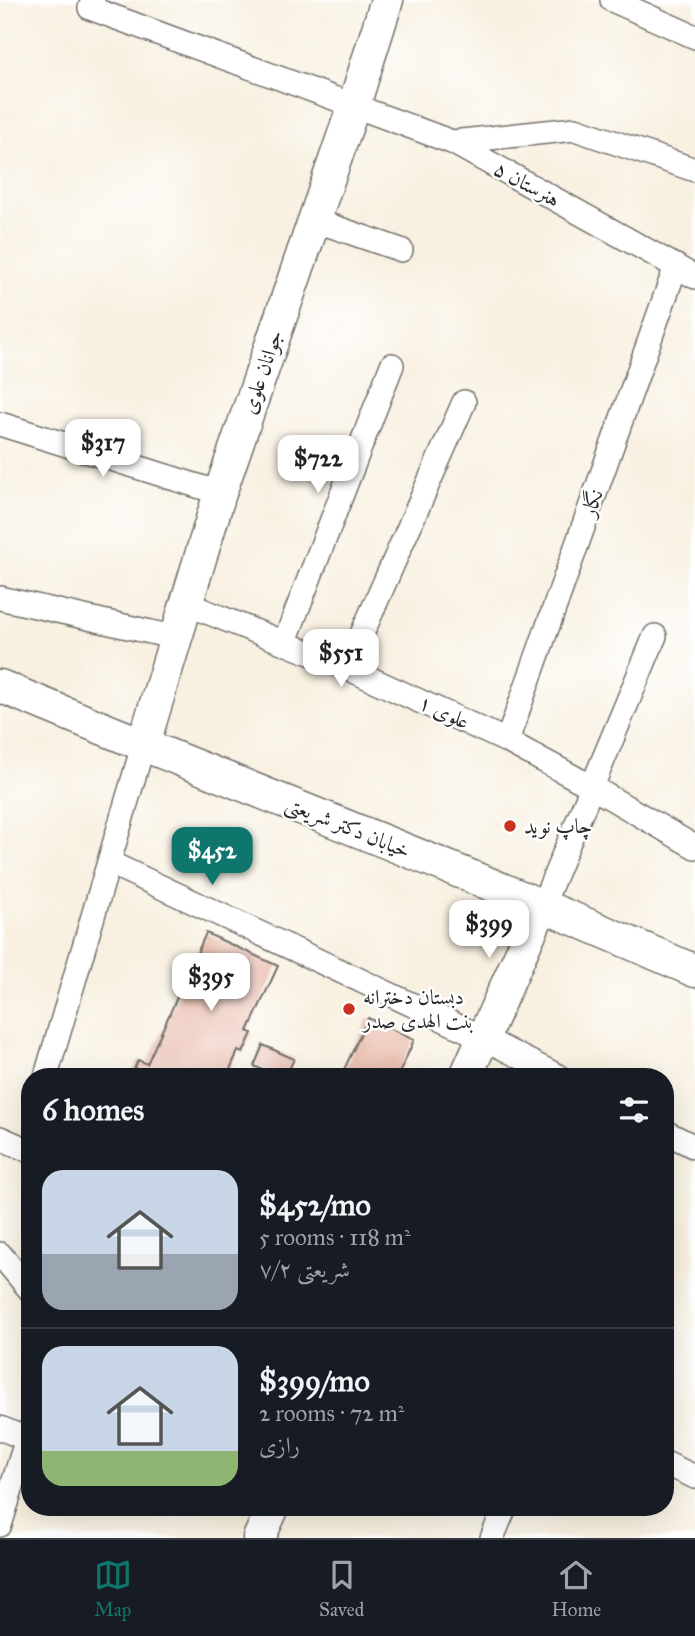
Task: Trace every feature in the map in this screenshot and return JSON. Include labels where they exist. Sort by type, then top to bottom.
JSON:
[{"type":"street","name":"هنرستان ۵","points":[[93,0],[89,8],[452,142],[686,271]]},
{"type":"street","name":"جوانان علوی","points":[[143,746],[220,493],[354,105],[387,0]]},
{"type":"street","points":[[612,0],[695,37]]},
{"type":"street","points":[[452,142],[575,129],[695,170]]},
{"type":"street","points":[[314,220],[401,250]]},
{"type":"street","name":"نگار","points":[[507,741],[686,271]]},
{"type":"street","points":[[285,641],[392,365]]},
{"type":"street","points":[[347,668],[464,402]]},
{"type":"street","points":[[0,424],[220,493]]},
{"type":"street","points":[[0,598],[177,638]]},
{"type":"street","name":"علوی ۱","points":[[187,604],[285,641],[507,741],[592,786],[695,847]]},
{"type":"street","points":[[470,1068],[543,904],[655,636]]},
{"type":"street","name":"خیابان دکتر شریعتی","points":[[0,685],[143,746],[543,904],[695,971]]},
{"type":"street","points":[[48,1068],[143,746]]},
{"type":"street","points":[[110,863],[542,1068]]},
{"type":"street","points":[[674,1136],[695,1147]]},
{"type":"street","points":[[0,1138],[21,1142]]},
{"type":"street","points":[[0,1254],[21,1279]]},
{"type":"street","points":[[0,1428],[21,1432]]},
{"type":"street","points":[[0,1525],[21,1457]]},
{"type":"street","points":[[674,1467],[695,1477]]},
{"type":"street","points":[[259,1538],[269,1516]]},
{"type":"street","points":[[492,1538],[501,1516]]},
{"type":"building","points":[[206,933],[278,966],[248,1031],[252,1033],[243,1053],[238,1051],[231,1068],[134,1068],[138,1060],[147,1064]]},
{"type":"building","points":[[368,1018],[414,1040],[402,1068],[345,1068]]},
{"type":"building","points":[[263,1045],[294,1059],[290,1068],[254,1066]]},
{"type":"place","name":"چاپ نوید","points":[[510,826]]},
{"type":"place","name":"دبستان دخترانه بنت الهدی صدر","points":[[349,1009]]}]
